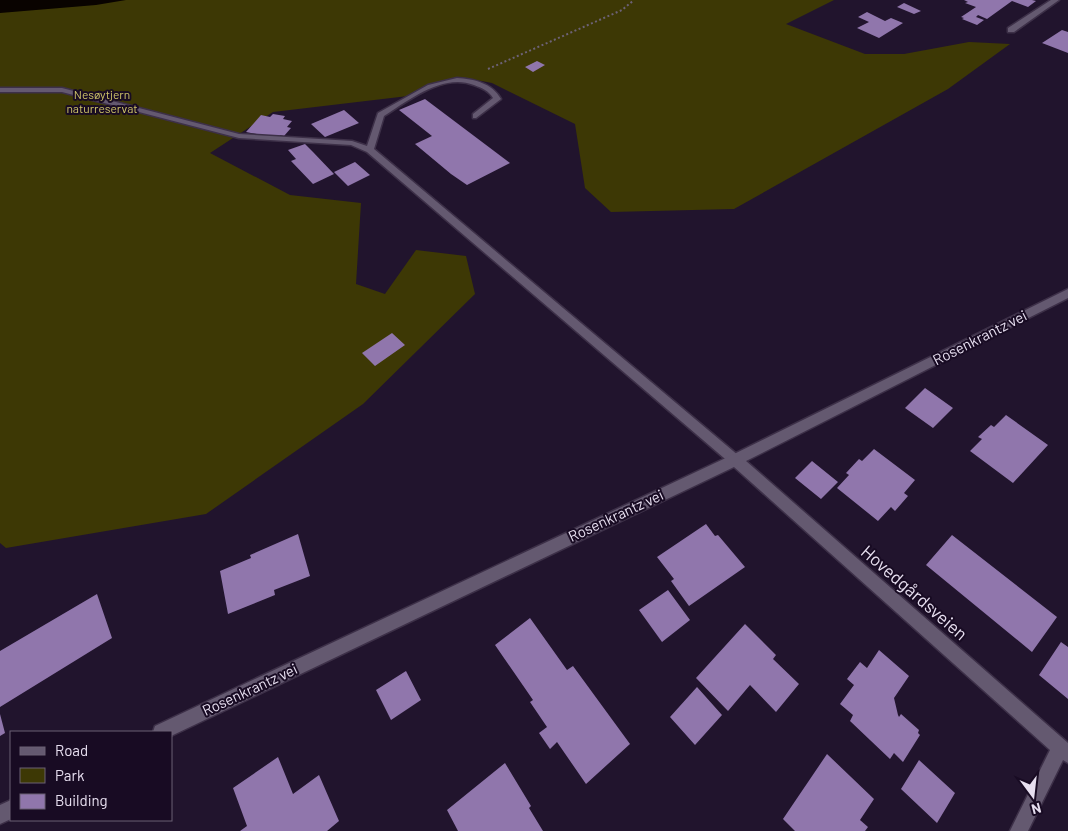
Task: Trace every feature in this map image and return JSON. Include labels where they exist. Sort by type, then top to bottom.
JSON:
[{"type":"street","points":[[1011,30],[1056,0]]},
{"type":"street","name":"Rosenkrantz vei","points":[[163,731],[735,460],[1068,293]]},
{"type":"street","name":"Hovedgårdsveien","points":[[735,460],[1064,751]]},
{"type":"street","points":[[1020,831],[1064,751]]},
{"type":"lane","points":[[370,150],[381,114],[419,92],[448,81],[462,79],[473,81],[494,93],[497,98],[476,116]]},
{"type":"lane","points":[[0,90],[62,90],[238,136],[352,143],[370,150],[735,460]]},
{"type":"path","points":[[462,79],[516,58],[622,10],[634,0]]},
{"type":"green space","name":"Nesøytjern naturreservat","points":[[0,0],[834,0],[786,24],[865,54],[904,54],[969,42],[1010,44],[948,89],[734,209],[611,212],[585,188],[575,124],[492,83],[466,78],[408,96],[273,112],[210,153],[290,195],[361,203],[356,284],[385,294],[416,250],[466,256],[475,294],[363,404],[206,514],[6,548],[0,543]]},
{"type":"shaded area","points":[[0,0],[126,0],[96,5],[0,13]]},
{"type":"building","points":[[964,0],[1036,1],[1028,7],[1012,1],[987,19],[978,15],[976,17],[984,20],[977,25],[962,19],[964,18],[961,17],[976,7],[965,3],[968,2]]},
{"type":"building","points":[[904,3],[921,11],[914,14],[897,7]]},
{"type":"building","points":[[867,12],[885,21],[891,18],[903,23],[879,38],[857,28],[869,22],[858,17]]},
{"type":"building","points":[[1062,30],[1068,32],[1068,53],[1042,43]]},
{"type":"building","points":[[537,61],[545,65],[533,72],[525,67]]},
{"type":"building","points":[[425,99],[510,163],[467,185],[451,174],[415,144],[432,136],[399,110]]},
{"type":"building","points":[[344,110],[359,123],[325,137],[311,124]]},
{"type":"building","points":[[273,114],[285,116],[283,119],[292,121],[287,127],[291,128],[284,136],[280,135],[278,138],[246,132],[261,115],[270,117]]},
{"type":"building","points":[[305,144],[334,174],[313,184],[291,161],[296,159],[288,150]]},
{"type":"building","points":[[355,162],[370,175],[348,186],[334,172]]},
{"type":"building","points":[[392,333],[405,345],[375,366],[362,353]]},
{"type":"building","points":[[925,388],[953,408],[933,428],[905,408]]},
{"type":"building","points":[[1006,415],[1048,445],[1013,483],[970,451],[982,439],[978,437],[991,425],[994,427]]},
{"type":"building","points":[[874,449],[915,480],[904,493],[908,496],[895,511],[891,507],[878,521],[837,488],[849,475],[846,473],[859,459],[862,461]]},
{"type":"building","points":[[812,461],[838,482],[821,499],[795,478]]},
{"type":"building","points":[[706,524],[745,567],[689,606],[671,581],[674,579],[657,557]]},
{"type":"building","points":[[298,534],[310,576],[274,590],[275,595],[228,614],[220,571],[251,558],[250,555]]},
{"type":"building","points":[[952,535],[1057,617],[1032,652],[926,565]]},
{"type":"building","points":[[668,590],[690,620],[662,642],[639,610]]},
{"type":"building","points":[[97,594],[112,638],[0,707],[0,651]]},
{"type":"building","points":[[530,618],[567,670],[573,666],[630,744],[586,784],[557,742],[550,749],[539,733],[547,727],[530,702],[533,700],[495,645]]},
{"type":"building","points":[[745,624],[776,655],[773,659],[799,684],[776,712],[750,685],[728,711],[696,678]]},
{"type":"building","points":[[1061,642],[1068,647],[1068,699],[1039,675]]},
{"type":"building","points":[[879,650],[909,676],[894,698],[899,717],[901,714],[919,730],[918,733],[920,735],[903,762],[894,753],[890,759],[850,721],[853,715],[840,704],[854,685],[847,679],[860,662],[867,668]]},
{"type":"building","points":[[406,671],[421,700],[391,720],[376,690]]},
{"type":"building","points":[[697,687],[722,715],[695,745],[670,717]]},
{"type":"building","points":[[0,714],[5,733],[0,736]]},
{"type":"building","points":[[827,754],[874,799],[860,820],[868,827],[865,831],[795,831],[783,819]]},
{"type":"building","points":[[278,757],[293,794],[319,775],[339,821],[327,831],[240,831],[247,826],[233,788]]},
{"type":"building","points":[[919,760],[955,793],[937,823],[901,789]]},
{"type":"building","points":[[505,763],[531,806],[529,808],[543,831],[458,831],[447,810]]}]
